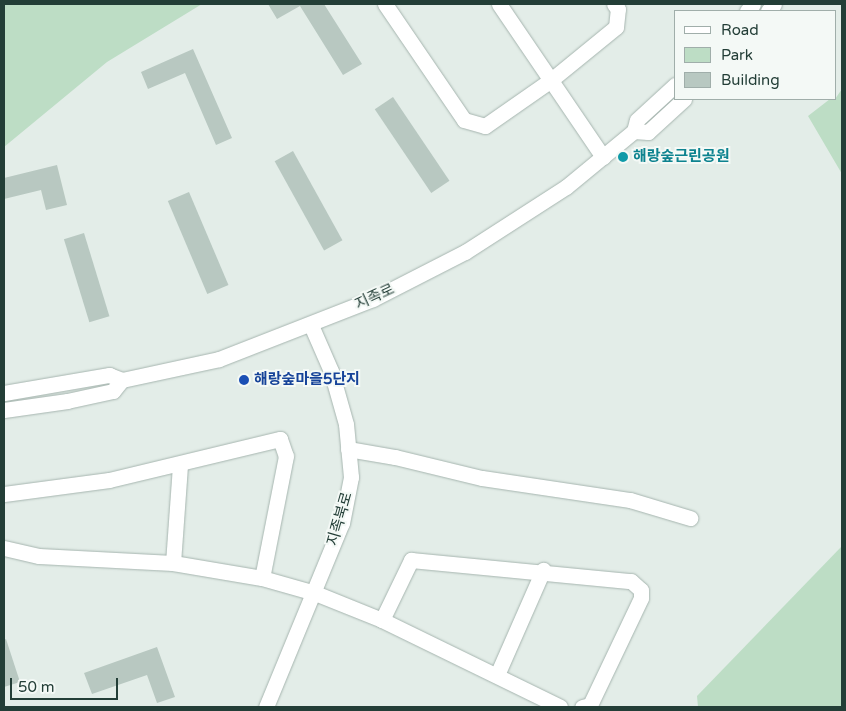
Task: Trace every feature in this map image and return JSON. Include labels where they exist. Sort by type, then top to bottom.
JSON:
[{"type":"street","points":[[385,4],[464,120],[485,126],[551,80],[616,27],[618,9],[614,4]]},
{"type":"street","points":[[499,4],[603,157]]},
{"type":"street","name":"지족로","points":[[4,393],[109,375],[122,380],[219,359],[373,299],[465,252],[566,187],[634,132],[637,120],[674,86]]},
{"type":"street","name":"지족로","points":[[634,132],[648,132],[683,100]]},
{"type":"street","name":"지족북로","points":[[266,707],[342,523],[351,477],[346,424],[330,371],[311,324]]},
{"type":"street","name":"지족로","points":[[4,410],[67,401],[113,391],[122,380]]},
{"type":"street","points":[[4,494],[48,490],[180,465],[280,439],[286,456],[262,578]]},
{"type":"street","points":[[348,450],[395,457],[482,478],[630,500],[690,518]]},
{"type":"street","points":[[172,563],[180,465]]},
{"type":"street","points":[[4,548],[39,556],[172,563],[262,578],[315,592],[382,620],[560,707]]},
{"type":"street","points":[[382,620],[411,560],[543,570],[631,581],[641,590],[641,598],[590,704],[582,707]]},
{"type":"street","points":[[497,675],[543,570]]},
{"type":"green space","points":[[4,4],[202,4],[107,62],[4,147]]},
{"type":"green space","points":[[842,89],[842,174],[808,116],[829,100],[836,100]]},
{"type":"green space","points":[[842,546],[842,707],[698,707],[697,696]]},
{"type":"building","points":[[268,4],[324,4],[362,64],[343,75],[300,6],[277,19]]},
{"type":"building","points":[[193,49],[232,138],[216,145],[185,73],[148,89],[141,72]]},
{"type":"building","points":[[393,97],[449,181],[431,193],[375,109]]},
{"type":"building","points":[[293,151],[342,240],[324,250],[275,161]]},
{"type":"building","points":[[57,165],[67,205],[46,210],[41,190],[4,199],[4,178]]},
{"type":"building","points":[[189,192],[228,285],[207,294],[168,201]]},
{"type":"building","points":[[84,233],[109,316],[89,322],[64,239]]},
{"type":"building","points":[[6,639],[20,682],[4,687],[4,640]]},
{"type":"building","points":[[157,647],[175,697],[157,703],[147,675],[92,694],[84,673]]},
{"type":"place","name":"해랑숲근린공원","points":[[623,157]]},
{"type":"place","name":"해랑숲마을5단지","points":[[244,380]]}]
